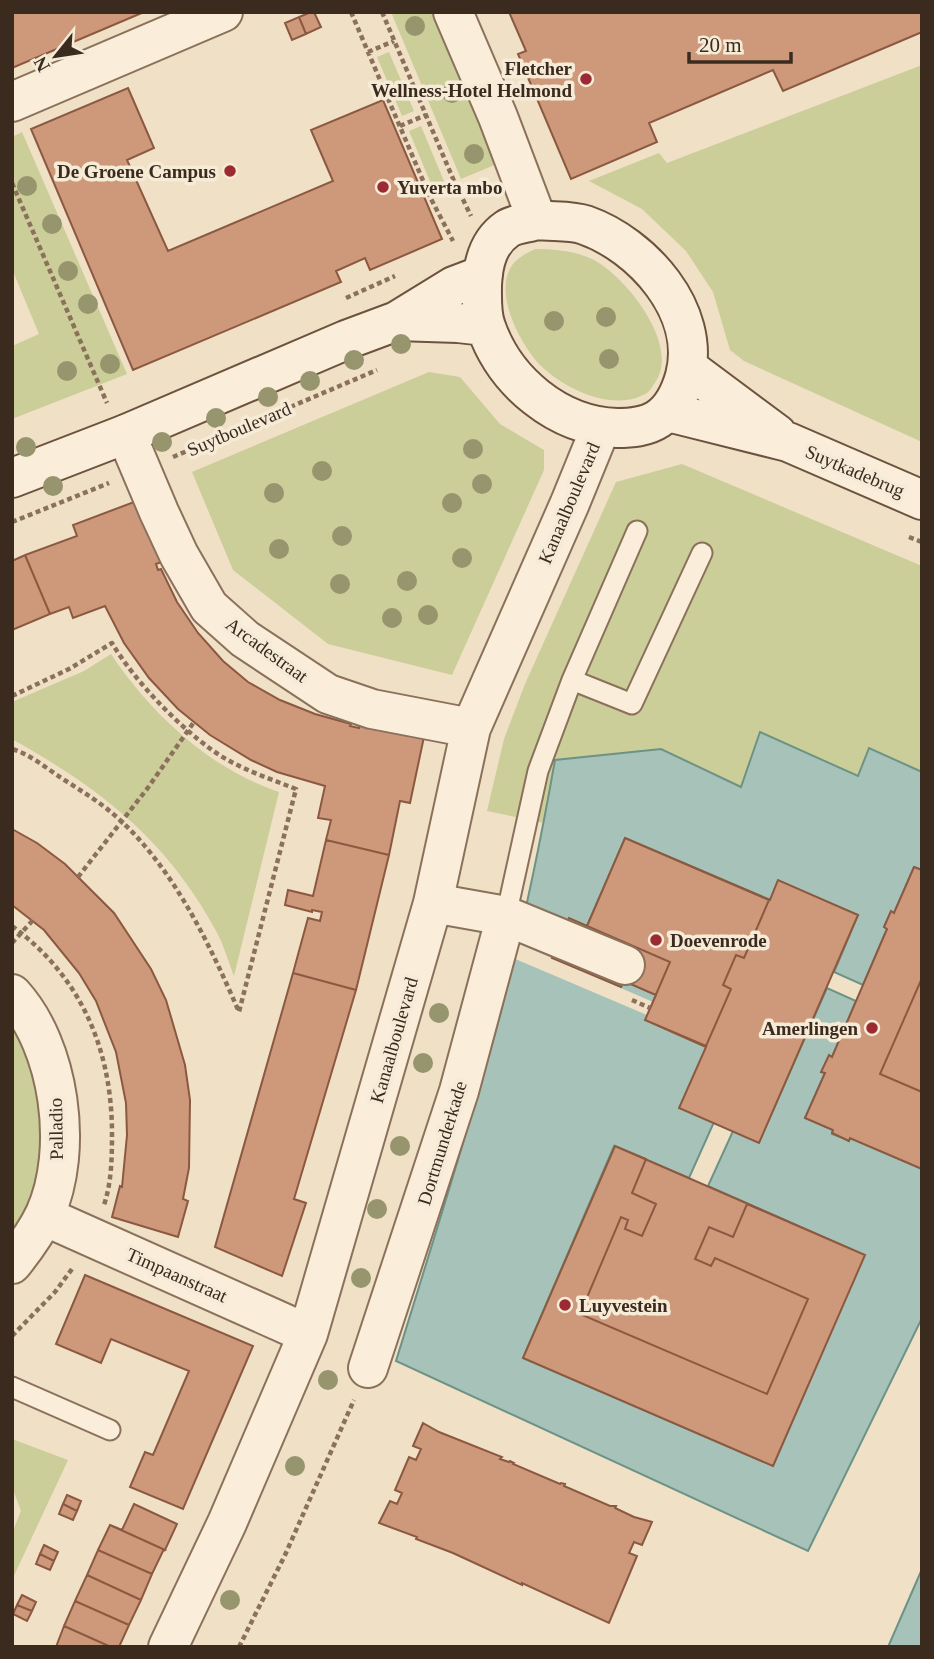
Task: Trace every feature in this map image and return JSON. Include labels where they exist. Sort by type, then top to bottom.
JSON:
[{"type":"street","points":[[12,102],[223,12]]},
{"type":"street","points":[[453,12],[498,117],[537,220]]},
{"type":"street","points":[[537,220],[583,224],[627,249],[651,269],[668,290],[680,314],[687,341],[687,367],[680,391],[668,412],[652,423],[631,428],[601,427],[565,416],[538,399],[506,367],[485,326],[482,304],[470,263],[508,228],[537,220]]},
{"type":"street","name":"Suytboulevard","points":[[12,478],[116,418],[397,321],[454,286],[470,263]]},
{"type":"street","name":"Suytboulevard","points":[[397,321],[485,326]]},
{"type":"street","name":"Suytkadebrug","points":[[687,367],[788,442]]},
{"type":"street","name":"Suytkadebrug","points":[[668,412],[788,442],[922,500]]},
{"type":"street","name":"Arcadestraat","points":[[116,418],[179,555],[209,607],[245,639],[327,694],[372,709],[471,728]]},
{"type":"street","name":"Kanaalboulevard","points":[[168,1647],[227,1523],[308,1334],[433,903],[471,728],[601,427]]},
{"type":"street","points":[[433,903],[518,921],[625,965]]},
{"type":"street","name":"Dortmunderkade","points":[[368,1368],[518,921]]},
{"type":"street","name":"Palladio","points":[[12,994],[22,1004],[43,1042],[56,1091],[60,1133],[56,1172],[44,1216],[12,1264]]},
{"type":"street","name":"Timpaanstraat","points":[[44,1216],[308,1334]]},
{"type":"lane","points":[[518,921],[538,771],[572,680],[637,531]]},
{"type":"lane","points":[[572,680],[632,704],[702,553]]},
{"type":"lane","points":[[12,1387],[110,1430]]},
{"type":"path","points":[[351,12],[430,197],[470,263]]},
{"type":"path","points":[[382,12],[454,181],[477,226]]},
{"type":"path","points":[[368,52],[394,41]]},
{"type":"path","points":[[400,126],[426,115]]},
{"type":"path","points":[[12,183],[116,418]]},
{"type":"path","name":"Suytboulevard","points":[[12,522],[141,471],[388,366]]},
{"type":"path","points":[[12,696],[69,669],[112,643],[134,677],[188,729],[223,756],[254,773],[296,789],[239,1012],[213,952],[184,902],[147,850],[101,803],[12,749]]},
{"type":"path","points":[[78,877],[147,789],[194,722]]},
{"type":"path","points":[[12,943],[33,920]]},
{"type":"path","points":[[239,1647],[324,1472],[368,1368]]},
{"type":"green space","points":[[391,12],[433,12],[497,164],[461,179]]},
{"type":"green space","points":[[389,52],[414,111],[402,116],[377,57]]},
{"type":"green space","points":[[922,65],[922,442],[744,361],[730,350],[713,292],[686,251],[642,209],[589,181],[659,153],[667,163]]},
{"type":"green space","points":[[421,126],[446,186],[434,191],[409,131]]},
{"type":"green space","points":[[22,132],[127,374],[12,419],[12,346],[39,334],[12,269],[12,137]]},
{"type":"green space","points":[[535,249],[564,251],[592,259],[605,267],[633,295],[655,330],[661,349],[661,366],[656,381],[647,393],[634,399],[620,400],[590,396],[550,374],[532,356],[511,317],[506,288],[507,275],[513,264]]},
{"type":"green space","points":[[429,372],[460,377],[500,424],[544,450],[544,470],[452,675],[328,644],[233,570],[192,472]]},
{"type":"green space","points":[[682,464],[922,566],[922,772],[869,749],[858,777],[761,732],[741,787],[661,749],[555,760],[544,823],[487,811],[504,739],[525,684],[616,482]]},
{"type":"green space","points":[[111,654],[144,698],[184,737],[229,769],[279,792],[234,976],[219,936],[197,899],[153,843],[75,777],[12,739],[12,702],[84,671]]},
{"type":"green space","points":[[12,1023],[32,1066],[38,1087],[44,1153],[35,1199],[12,1241]]},
{"type":"green space","points":[[12,1439],[68,1460],[12,1580],[12,1533],[21,1511],[12,1487]]},
{"type":"water","points":[[760,732],[858,776],[869,748],[922,772],[922,870],[914,867],[894,913],[891,912],[884,927],[887,929],[863,985],[834,972],[858,915],[778,881],[770,900],[625,838],[587,926],[569,919],[552,957],[621,987],[624,981],[656,995],[706,1047],[714,1122],[689,1178],[614,1146],[523,1358],[773,1466],[864,1255],[708,1186],[733,1131],[759,1142],[827,988],[856,1001],[832,1057],[829,1056],[822,1072],[825,1073],[805,1118],[833,1130],[832,1134],[849,1140],[850,1138],[922,1169],[922,1318],[808,1551],[396,1361],[496,1030],[529,896],[555,760],[661,749],[741,787]]},
{"type":"water","points":[[922,1569],[922,1647],[888,1647]]},
{"type":"pier","points":[[517,943],[653,1002],[647,1015],[513,958]]},
{"type":"building","points":[[12,12],[144,12],[12,68]]},
{"type":"building","points":[[314,12],[321,27],[306,34],[299,17]]},
{"type":"building","points":[[509,12],[922,12],[922,32],[783,91],[773,70],[649,123],[657,142],[571,179],[518,54],[526,51]]},
{"type":"building","points":[[299,17],[306,34],[292,40],[285,23]]},
{"type":"building","points":[[128,88],[154,148],[127,160],[168,251],[333,181],[311,130],[383,100],[442,239],[370,270],[365,258],[336,271],[341,282],[133,370],[31,129]]},
{"type":"building","points":[[142,499],[165,561],[156,564],[158,570],[161,569],[177,602],[198,633],[223,661],[248,682],[280,700],[351,724],[350,726],[359,728],[360,718],[425,732],[410,803],[400,801],[389,855],[326,840],[331,820],[318,818],[325,786],[277,772],[251,760],[210,735],[178,709],[149,678],[124,643],[105,606],[73,618],[69,607],[50,614],[25,555],[77,536],[73,525]]},
{"type":"building","points":[[25,555],[50,614],[12,630],[12,561]]},
{"type":"building","points":[[12,829],[65,864],[114,913],[151,969],[166,1000],[185,1065],[190,1100],[189,1168],[183,1199],[188,1201],[178,1237],[112,1217],[120,1186],[122,1187],[127,1135],[126,1103],[116,1052],[96,1001],[79,973],[44,930],[12,905]]},
{"type":"building","name":"Doevenrode","points":[[625,838],[769,900],[744,958],[736,955],[723,985],[731,989],[706,1046],[645,1020],[656,995],[624,981],[621,987],[552,958],[569,918],[587,926]]},
{"type":"building","points":[[625,838],[770,900],[778,880],[858,915],[759,1143],[679,1108],[706,1047],[645,1020],[670,962],[587,926]]},
{"type":"building","points":[[326,840],[389,855],[356,990],[293,973],[308,918],[320,921],[322,912],[285,905],[288,890],[313,896]]},
{"type":"building","name":"Amerlingen","points":[[914,867],[922,870],[922,978],[880,1074],[922,1092],[922,1169],[850,1138],[849,1141],[832,1133],[833,1130],[805,1118],[825,1073],[821,1072],[829,1055],[832,1057],[887,929],[884,927],[891,911],[894,913]]},
{"type":"building","name":"Amerlingen","points":[[914,867],[922,870],[922,1169],[850,1138],[849,1141],[832,1133],[833,1130],[805,1118],[825,1073],[821,1072],[829,1055],[832,1057],[887,929],[884,927],[891,911],[894,913]]},
{"type":"building","points":[[293,973],[356,990],[294,1199],[306,1203],[282,1276],[215,1247]]},
{"type":"building","name":"Luyvestein","points":[[615,1146],[646,1159],[632,1193],[656,1204],[642,1236],[625,1229],[628,1220],[621,1217],[580,1314],[767,1394],[808,1299],[715,1258],[711,1266],[695,1259],[709,1227],[733,1237],[747,1204],[865,1255],[773,1466],[523,1358]]},
{"type":"building","points":[[615,1146],[865,1255],[773,1466],[523,1358]]},
{"type":"building","points":[[85,1275],[253,1346],[183,1509],[130,1487],[145,1452],[153,1455],[189,1371],[111,1339],[101,1363],[56,1344]]},
{"type":"building","points":[[423,1423],[502,1457],[500,1459],[565,1484],[564,1486],[610,1506],[616,1506],[615,1508],[634,1517],[652,1522],[642,1545],[634,1542],[629,1553],[637,1556],[609,1623],[416,1539],[417,1537],[379,1523],[390,1501],[397,1504],[402,1493],[395,1490],[409,1457],[416,1460],[421,1449],[413,1446]]},
{"type":"building","points":[[67,1495],[81,1501],[77,1511],[63,1504]]},
{"type":"building","points":[[63,1504],[77,1511],[73,1520],[59,1514]]},
{"type":"building","points":[[134,1504],[177,1524],[165,1550],[110,1525],[122,1530]]},
{"type":"building","points":[[110,1525],[165,1550],[152,1574],[98,1550]]},
{"type":"building","points":[[44,1545],[58,1552],[54,1561],[40,1554]]},
{"type":"building","points":[[98,1550],[152,1574],[141,1600],[87,1575]]},
{"type":"building","points":[[40,1554],[54,1561],[50,1570],[36,1564]]},
{"type":"building","points":[[87,1575],[141,1600],[129,1625],[75,1601]]},
{"type":"building","points":[[22,1595],[36,1602],[32,1611],[17,1605]]},
{"type":"building","points":[[75,1601],[129,1625],[119,1647],[111,1647],[64,1626]]},
{"type":"building","points":[[17,1605],[32,1611],[27,1621],[13,1614]]},
{"type":"building","points":[[64,1626],[111,1647],[56,1647]]},
{"type":"place","name":"Fletcher Wellness-Hotel Helmond","points":[[586,79]]},
{"type":"place","name":"De Groene Campus","points":[[230,171]]},
{"type":"place","name":"Yuverta mbo","points":[[383,187]]},
{"type":"place","name":"Doevenrode","points":[[656,940]]},
{"type":"place","name":"Amerlingen","points":[[872,1028]]},
{"type":"place","name":"Luyvestein","points":[[565,1305]]}]
